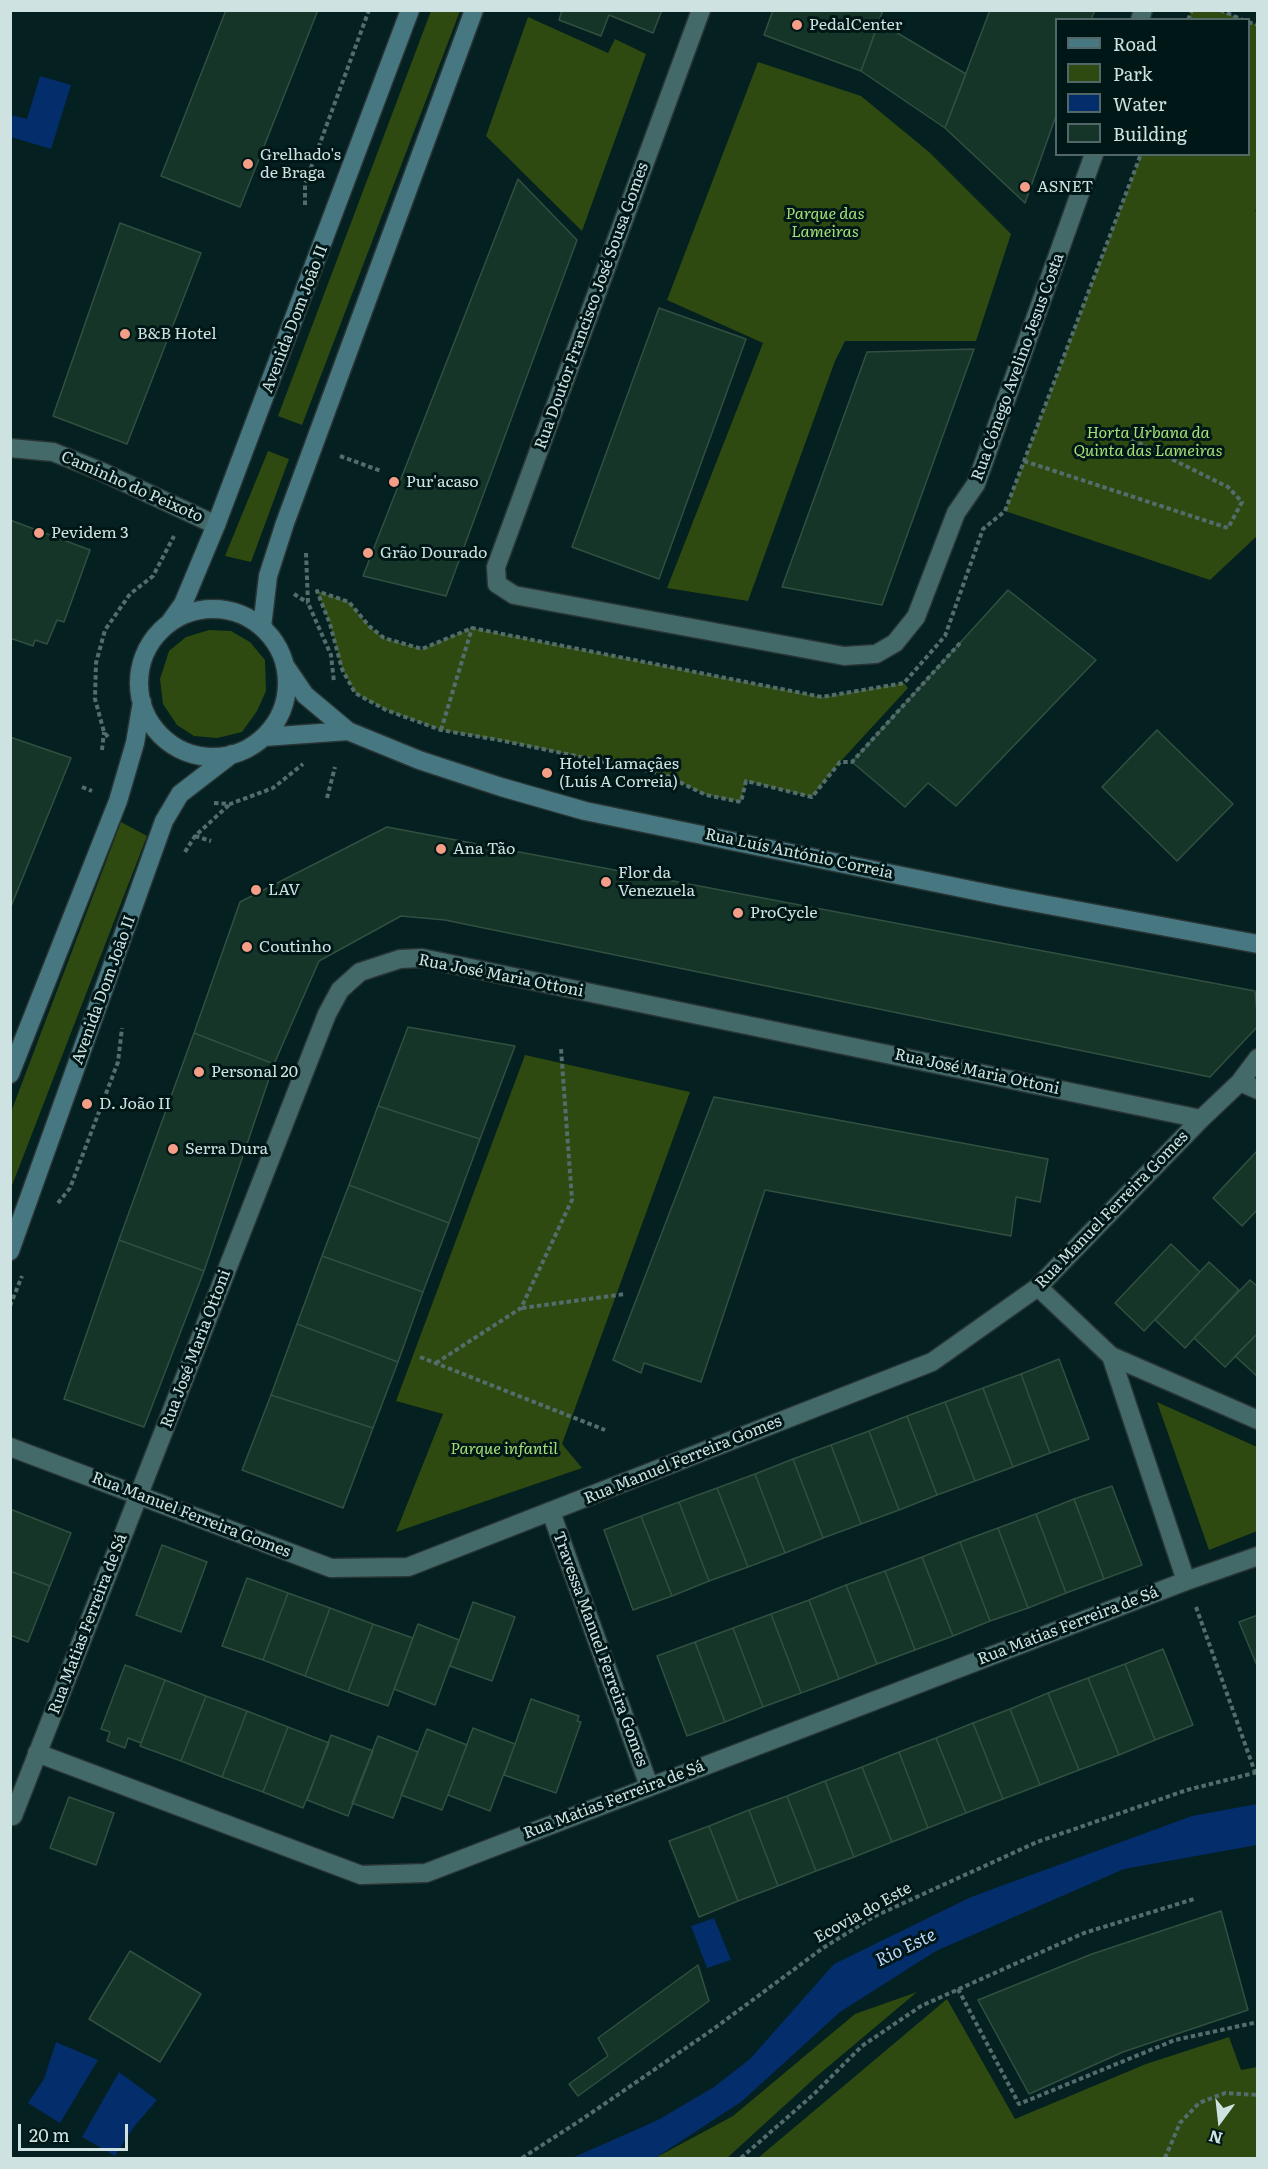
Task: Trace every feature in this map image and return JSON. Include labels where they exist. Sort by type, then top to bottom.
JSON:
[{"type":"main road","name":"Avenida Dom João II","points":[[170,622],[192,611],[217,608],[241,614],[262,627],[278,645],[286,667],[287,693],[280,717],[264,737],[249,748],[232,754],[210,756],[187,752],[167,741],[151,723],[142,702],[139,687],[140,671],[144,655],[154,637],[170,622],[183,604],[201,562],[410,10]]},
{"type":"main road","points":[[262,627],[268,576],[285,523],[474,10]]},
{"type":"main road","name":"Rua Luís António Correia","points":[[286,667],[305,695],[348,731],[429,763],[585,811],[1005,897],[1257,944]]},
{"type":"main road","name":"Avenida Dom João II","points":[[10,1074],[118,801],[133,755],[142,702]]},
{"type":"main road","name":"Rua Luís António Correia","points":[[264,737],[348,731]]},
{"type":"main road","name":"Avenida Dom João II","points":[[10,1251],[164,821],[180,794],[232,754]]},
{"type":"street","name":"Rua Doutor Francisco José Sousa Gomes","points":[[513,595],[498,585],[496,567],[701,10]]},
{"type":"street","name":"Rua Cónego Avelino Jesus Costa","points":[[513,595],[844,656],[876,654],[895,643],[916,617],[956,513],[976,484],[1093,156]]},
{"type":"street","name":"Caminho do Peixoto","points":[[10,448],[53,452],[100,471],[216,525]]},
{"type":"street","name":"Rua José Maria Ottoni","points":[[139,1495],[327,1014],[340,990],[360,972],[380,964],[400,959],[422,958],[1201,1119]]},
{"type":"street","name":"Rua Manuel Ferreira Gomes","points":[[10,1447],[331,1568],[408,1567],[932,1362],[1038,1287],[1201,1119],[1240,1082],[1257,1058]]},
{"type":"street","points":[[1240,1082],[1257,1090]]},
{"type":"street","points":[[1038,1287],[1111,1356],[1257,1420]]},
{"type":"street","points":[[1111,1356],[1186,1581]]},
{"type":"street","name":"Rua Matias Ferreira de Sá","points":[[13,1816],[139,1495]]},
{"type":"street","name":"Travessa Manuel Ferreira Gomes","points":[[551,1512],[649,1786]]},
{"type":"street","name":"Rua Matias Ferreira de Sá","points":[[38,1753],[361,1875],[426,1873],[1186,1581],[1257,1556]]},
{"type":"path","points":[[306,214],[305,184],[369,10]]},
{"type":"path","points":[[1220,10],[1238,18]]},
{"type":"path","points":[[1024,461],[1227,528],[1242,502],[1228,487],[1111,429]]},
{"type":"path","points":[[340,456],[381,471]]},
{"type":"path","points":[[306,550],[308,603],[331,655],[335,687],[327,713]]},
{"type":"path","points":[[104,732],[95,699],[96,663],[105,630],[130,594],[153,576],[201,562]]},
{"type":"path","points":[[268,576],[308,603]]},
{"type":"path","points":[[441,730],[472,628]]},
{"type":"path","points":[[205,802],[230,804],[273,788],[303,764],[318,733]]},
{"type":"path","points":[[327,798],[335,767]]},
{"type":"path","points":[[521,1308],[572,1200],[561,1050]]},
{"type":"path","points":[[435,1363],[521,1308],[624,1294]]},
{"type":"path","points":[[420,1357],[605,1430]]},
{"type":"path","points":[[1186,1581],[1256,1772]]},
{"type":"path","name":"Ecovia do Este","points":[[522,2158],[712,2030],[823,1948],[873,1917],[1037,1842],[1187,1790],[1256,1772]]},
{"type":"path","points":[[741,2158],[814,2094],[862,2046],[921,2006],[1084,1933],[1194,1899]]},
{"type":"path","points":[[958,1989],[1019,2104],[1175,2040],[1257,2022]]},
{"type":"path","points":[[1165,2158],[1180,2123],[1199,2103],[1226,2093],[1257,2095]]},
{"type":"green space","points":[[1192,10],[1220,11],[1240,18],[1188,18]]},
{"type":"green space","points":[[431,11],[460,11],[302,425],[278,416]]},
{"type":"green space","points":[[528,17],[608,53],[615,39],[646,54],[582,231],[486,136]]},
{"type":"green space","name":"Horta Urbana da Quinta das Lameiras","points":[[1250,22],[1258,25],[1258,206],[1255,211],[1258,212],[1257,536],[1210,580],[1005,511],[1141,156],[1250,156]]},
{"type":"green space","name":"Parque das Lameiras","points":[[758,62],[861,96],[929,152],[1011,234],[976,341],[845,341],[835,361],[748,601],[667,588],[763,343],[667,300]]},
{"type":"green space","points":[[268,451],[289,459],[251,562],[225,556]]},
{"type":"green space","points":[[317,591],[349,602],[369,626],[384,638],[422,649],[472,628],[822,697],[904,683],[908,688],[840,762],[812,797],[746,781],[741,802],[706,795],[663,774],[441,730],[386,710],[355,693],[342,669],[330,624]]},
{"type":"green space","points":[[209,630],[231,631],[250,642],[265,660],[266,691],[257,711],[242,732],[217,738],[194,736],[177,725],[163,704],[160,679],[169,651],[186,637]]},
{"type":"green space","points":[[121,822],[147,836],[11,1188],[11,1112]]},
{"type":"green space","name":"Parque infantil","points":[[525,1055],[690,1092],[562,1444],[582,1468],[396,1532],[443,1414],[396,1401]]},
{"type":"green space","points":[[1157,1402],[1257,1447],[1257,1531],[1209,1550]]},
{"type":"green space","points":[[917,1992],[817,2076],[727,2158],[655,2158],[733,2116],[855,2014]]},
{"type":"green space","points":[[947,1999],[1015,2119],[1146,2064],[1229,2037],[1241,2070],[1257,2067],[1257,2158],[758,2158]]},
{"type":"water","points":[[40,76],[71,85],[51,149],[11,137],[11,115],[27,119]]},
{"type":"water","name":"Rio Este","points":[[1257,1804],[1257,1845],[1124,1869],[936,1951],[840,2012],[741,2102],[655,2158],[572,2158],[658,2120],[714,2087],[750,2059],[834,1964],[971,1897],[1192,1816]]},
{"type":"water","points":[[714,1918],[731,1960],[707,1968],[691,1926]]},
{"type":"water","points":[[56,2042],[98,2060],[60,2123],[28,2103],[44,2079]]},
{"type":"water","points":[[119,2072],[157,2100],[133,2128],[115,2156],[82,2137]]},
{"type":"building","points":[[226,10],[318,10],[240,207],[161,176]]},
{"type":"building","points":[[562,10],[662,10],[653,33],[609,15],[601,36],[559,20]]},
{"type":"building","points":[[773,10],[883,10],[861,71],[764,35]]},
{"type":"building","points":[[990,10],[1095,10],[1092,18],[1055,18],[1055,119],[1025,203],[945,128]]},
{"type":"building","points":[[879,22],[966,74],[945,128],[861,71]]},
{"type":"building","points":[[518,179],[577,240],[446,596],[363,576]]},
{"type":"building","name":"B&B Hotel","points":[[120,223],[201,253],[127,444],[53,416]]},
{"type":"building","points":[[659,308],[746,339],[659,579],[572,547]]},
{"type":"building","points":[[974,349],[882,605],[782,587],[867,352]]},
{"type":"building","points":[[10,520],[90,550],[64,622],[57,620],[47,644],[35,640],[33,646],[10,638]]},
{"type":"building","points":[[1008,590],[1096,660],[956,806],[928,783],[905,807],[852,762]]},
{"type":"building","points":[[1157,730],[1233,804],[1177,861],[1102,787]]},
{"type":"building","points":[[10,737],[71,758],[10,909]]},
{"type":"building","points":[[387,827],[1255,991],[1258,1026],[1210,1077],[445,920],[401,916],[319,961],[274,1064],[194,1033],[240,902]]},
{"type":"building","points":[[408,1027],[515,1046],[480,1139],[378,1106]]},
{"type":"building","points":[[194,1033],[274,1064],[204,1271],[119,1240]]},
{"type":"building","points":[[714,1097],[1048,1159],[1040,1202],[1016,1197],[1011,1236],[765,1190],[701,1382],[644,1363],[641,1373],[613,1360]]},
{"type":"building","points":[[378,1106],[480,1139],[449,1223],[349,1185]]},
{"type":"building","points":[[1258,1150],[1258,1209],[1242,1226],[1213,1198]]},
{"type":"building","points":[[349,1185],[449,1223],[423,1292],[322,1256]]},
{"type":"building","points":[[119,1240],[204,1271],[144,1427],[64,1399]]},
{"type":"building","points":[[1171,1244],[1200,1272],[1144,1331],[1115,1303]]},
{"type":"building","points":[[322,1256],[423,1292],[398,1362],[297,1324]]},
{"type":"building","points":[[1209,1262],[1239,1290],[1185,1348],[1155,1320]]},
{"type":"building","points":[[1250,1280],[1258,1287],[1258,1333],[1225,1367],[1194,1338]]},
{"type":"building","points":[[297,1324],[398,1362],[373,1428],[271,1395]]},
{"type":"building","points":[[1258,1333],[1258,1377],[1235,1356]]},
{"type":"building","points":[[1059,1359],[1089,1439],[1050,1453],[1021,1374]]},
{"type":"building","points":[[1021,1374],[1050,1453],[1013,1467],[983,1388]]},
{"type":"building","points":[[983,1388],[1013,1467],[975,1481],[945,1402]]},
{"type":"building","points":[[271,1395],[373,1428],[343,1508],[242,1470]]},
{"type":"building","points":[[945,1402],[975,1481],[937,1495],[907,1416]]},
{"type":"building","points":[[907,1416],[937,1495],[899,1510],[869,1431]]},
{"type":"building","points":[[869,1431],[899,1510],[861,1524],[831,1445]]},
{"type":"building","points":[[831,1445],[861,1524],[823,1538],[793,1459]]},
{"type":"building","points":[[793,1459],[823,1538],[785,1553],[755,1474]]},
{"type":"building","points":[[755,1474],[785,1553],[748,1567],[717,1488]]},
{"type":"building","points":[[1112,1486],[1142,1565],[1104,1579],[1074,1499]]},
{"type":"building","points":[[717,1488],[748,1567],[709,1581],[679,1502]]},
{"type":"building","points":[[1074,1499],[1104,1579],[1066,1593],[1036,1514]]},
{"type":"building","points":[[679,1502],[709,1581],[672,1596],[641,1516]]},
{"type":"building","points":[[10,1509],[71,1533],[50,1586],[10,1571]]},
{"type":"building","points":[[1036,1514],[1066,1593],[1028,1608],[998,1528]]},
{"type":"building","points":[[641,1516],[672,1596],[633,1610],[604,1530]]},
{"type":"building","points":[[998,1528],[1028,1608],[990,1621],[960,1542]]},
{"type":"building","points":[[960,1542],[990,1621],[953,1636],[922,1557]]},
{"type":"building","points":[[162,1545],[207,1562],[181,1632],[136,1615]]},
{"type":"building","points":[[922,1557],[953,1636],[915,1650],[885,1571]]},
{"type":"building","points":[[10,1571],[50,1586],[28,1642],[10,1635]]},
{"type":"building","points":[[885,1571],[915,1650],[877,1664],[846,1585]]},
{"type":"building","points":[[247,1578],[288,1593],[263,1660],[222,1646]]},
{"type":"building","points":[[846,1585],[877,1664],[839,1679],[809,1600]]},
{"type":"building","points":[[288,1593],[330,1608],[305,1676],[263,1660]]},
{"type":"building","points":[[809,1600],[839,1679],[801,1693],[771,1614]]},
{"type":"building","points":[[473,1602],[515,1617],[492,1681],[450,1666]]},
{"type":"building","points":[[330,1608],[373,1624],[348,1692],[305,1676]]},
{"type":"building","points":[[771,1614],[801,1693],[763,1707],[733,1628]]},
{"type":"building","points":[[1258,1615],[1258,1668],[1239,1622]]},
{"type":"building","points":[[373,1624],[413,1638],[388,1706],[348,1692]]},
{"type":"building","points":[[418,1624],[459,1640],[435,1705],[394,1689]]},
{"type":"building","points":[[733,1628],[763,1707],[725,1722],[695,1642]]},
{"type":"building","points":[[695,1642],[725,1722],[687,1736],[657,1656]]},
{"type":"building","points":[[1163,1649],[1193,1725],[1155,1740],[1125,1664]]},
{"type":"building","points":[[1125,1664],[1155,1740],[1119,1755],[1088,1678]]},
{"type":"building","points":[[125,1665],[165,1680],[141,1743],[128,1738],[125,1748],[107,1741],[110,1732],[101,1729]]},
{"type":"building","points":[[1088,1678],[1119,1755],[1079,1770],[1048,1693]]},
{"type":"building","points":[[165,1680],[206,1696],[181,1761],[140,1746]]},
{"type":"building","points":[[1048,1693],[1079,1770],[1040,1785],[1010,1709]]},
{"type":"building","points":[[206,1696],[247,1711],[222,1777],[181,1761]]},
{"type":"building","points":[[531,1699],[579,1716],[577,1721],[581,1722],[556,1793],[504,1775]]},
{"type":"building","points":[[1010,1709],[1040,1785],[1003,1799],[973,1723]]},
{"type":"building","points":[[247,1711],[288,1727],[263,1792],[222,1777]]},
{"type":"building","points":[[973,1723],[1003,1799],[966,1813],[936,1738]]},
{"type":"building","points":[[288,1727],[329,1743],[303,1808],[263,1792]]},
{"type":"building","points":[[473,1728],[515,1744],[490,1811],[448,1795]]},
{"type":"building","points":[[427,1729],[467,1745],[442,1810],[401,1795]]},
{"type":"building","points":[[331,1735],[373,1751],[348,1816],[307,1800]]},
{"type":"building","points":[[378,1736],[418,1752],[393,1818],[352,1803]]},
{"type":"building","points":[[936,1738],[966,1813],[928,1828],[899,1752]]},
{"type":"building","points":[[899,1752],[928,1828],[892,1842],[862,1767]]},
{"type":"building","points":[[862,1767],[892,1842],[854,1857],[825,1781]]},
{"type":"building","points":[[825,1781],[854,1857],[816,1871],[787,1796]]},
{"type":"building","points":[[787,1796],[816,1871],[778,1886],[749,1810]]},
{"type":"building","points":[[69,1797],[114,1813],[96,1865],[50,1848]]},
{"type":"building","points":[[749,1810],[778,1886],[738,1901],[709,1826]]},
{"type":"building","points":[[709,1826],[738,1901],[699,1917],[669,1841]]},
{"type":"building","points":[[1221,1911],[1248,2010],[1123,2052],[1029,2094],[978,2000],[1092,1954]]},
{"type":"building","points":[[130,1951],[201,1994],[160,2062],[89,2019]]},
{"type":"building","points":[[698,1965],[709,2001],[578,2096],[569,2084],[608,2056],[598,2038]]},
{"type":"place","name":"PedalCenter","points":[[797,25]]},
{"type":"place","name":"Grelhado's de Braga","points":[[248,164]]},
{"type":"place","name":"ASNET","points":[[1025,187]]},
{"type":"place","name":"B&B Hotel","points":[[125,334]]},
{"type":"place","name":"Pur'acaso","points":[[394,482]]},
{"type":"place","name":"Pevidem 3","points":[[39,533]]},
{"type":"place","name":"Grão Dourado","points":[[368,553]]},
{"type":"place","name":"Hotel Lamaçães (Luís A Correia)","points":[[547,773]]},
{"type":"place","name":"Ana Tão","points":[[441,849]]},
{"type":"place","name":"Flor da Venezuela","points":[[606,882]]},
{"type":"place","name":"LAV","points":[[256,890]]},
{"type":"place","name":"ProCycle","points":[[738,913]]},
{"type":"place","name":"Coutinho","points":[[247,947]]},
{"type":"place","name":"Personal 20","points":[[199,1072]]},
{"type":"place","name":"D. João II","points":[[87,1104]]},
{"type":"place","name":"Serra Dura","points":[[173,1149]]}]
